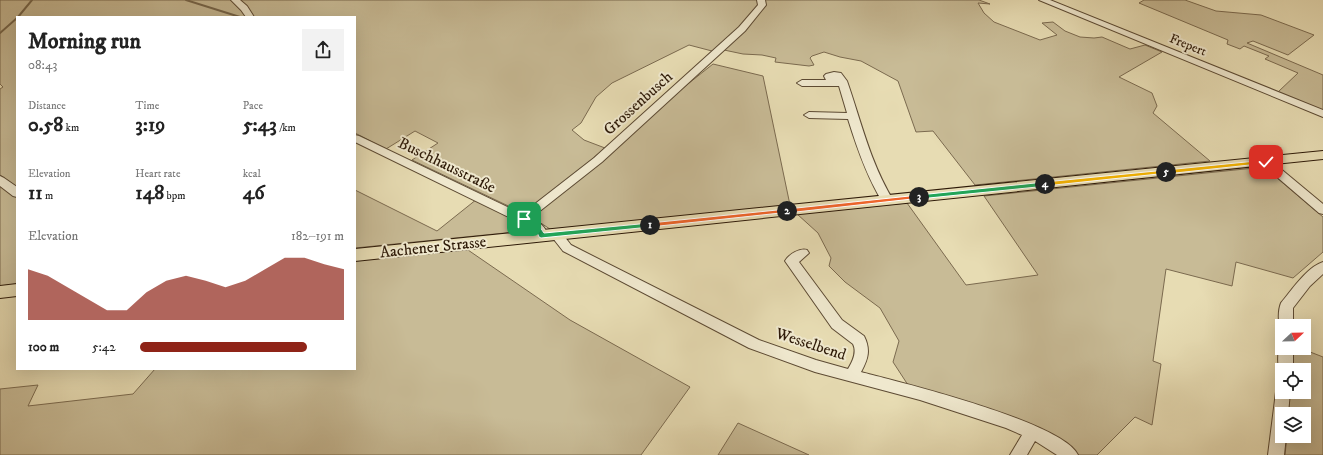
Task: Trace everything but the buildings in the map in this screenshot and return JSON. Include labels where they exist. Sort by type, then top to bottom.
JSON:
[{"type":"main road","name":"Aachener Strasse","points":[[356,256],[1323,156]]},
{"type":"main road","points":[[0,292],[16,290]]},
{"type":"street","points":[[235,0],[244,8],[249,16]]},
{"type":"street","name":"Grossenbusch","points":[[524,219],[598,160],[742,29],[762,5],[761,0]]},
{"type":"street","name":"Frepert","points":[[1043,0],[1323,114]]},
{"type":"street","points":[[802,83],[843,83],[862,148],[873,177],[887,200]]},
{"type":"street","points":[[809,115],[853,116]]},
{"type":"street","name":"Buschhausstraße","points":[[356,138],[524,219],[535,225],[541,232],[541,236]]},
{"type":"street","points":[[1266,162],[1323,210]]},
{"type":"street","points":[[0,180],[16,192]]},
{"type":"street","name":"Wesselbend","points":[[558,234],[558,238],[567,248],[754,344],[815,366],[928,397],[1010,422],[1032,432],[1070,455]]},
{"type":"street","points":[[802,253],[791,261],[837,324],[859,340],[862,347],[860,359],[852,376]]},
{"type":"street","points":[[1286,319],[1286,307],[1305,283],[1323,267]]},
{"type":"street","points":[[1276,455],[1282,399]]},
{"type":"street","points":[[1018,455],[1032,432]]},
{"type":"shaded area","points":[[0,0],[979,0],[990,4],[978,3],[984,13],[994,22],[1040,40],[1057,35],[1042,23],[1053,22],[1065,31],[1080,37],[1102,37],[1130,49],[1145,45],[1162,52],[1119,77],[1152,93],[1157,106],[1153,113],[1210,161],[975,185],[933,131],[916,132],[898,81],[861,61],[824,52],[812,56],[810,58],[814,65],[809,66],[775,62],[776,58],[762,55],[743,54],[724,50],[712,51],[689,45],[612,83],[596,97],[581,123],[572,130],[584,140],[605,148],[530,213],[523,213],[412,160],[438,143],[415,131],[386,149],[356,134],[356,16],[16,16],[16,186],[0,175],[0,89],[3,87],[0,84]]},
{"type":"shaded area","points":[[1144,0],[1185,0],[1216,11],[1261,15],[1314,35],[1288,55],[1253,41],[1247,43],[1323,75],[1323,111],[1278,92],[1298,73],[1265,59],[1269,56],[1244,46],[1240,49],[1227,44],[1228,40],[1139,3]]},
{"type":"shaded area","points":[[713,64],[763,76],[790,205],[553,231],[533,218],[606,149]]},
{"type":"shaded area","points":[[1264,167],[1323,217],[1323,252],[1293,278],[1236,262],[1232,286],[1166,269],[1153,361],[1161,364],[1152,425],[1135,417],[1097,455],[1076,455],[908,385],[893,362],[899,341],[880,308],[845,282],[829,266],[831,258],[818,233],[797,214],[907,203],[966,285],[1038,275],[984,196]]},
{"type":"shaded area","points":[[0,184],[16,197],[16,284],[0,286]]},
{"type":"shaded area","points":[[356,190],[437,231],[477,199],[535,230],[356,248]]},
{"type":"shaded area","points":[[468,250],[570,320],[690,387],[641,455],[0,455],[0,389],[38,385],[28,406],[133,394],[154,370],[356,370],[356,260]]},
{"type":"shaded area","points":[[1311,352],[1323,357],[1323,455],[1285,455],[1286,443],[1311,443],[1311,407],[1289,407],[1289,399],[1311,399],[1311,363],[1293,363],[1293,355],[1311,355]]},
{"type":"shaded area","points":[[738,423],[809,455],[718,455]]},
{"type":"waterway","points":[[19,16],[32,0]]},
{"type":"waterway","points":[[186,0],[237,16]]},
{"type":"waterway","points":[[0,33],[16,19]]},
{"type":"route","points":[[524,219],[535,225],[541,232],[541,236],[1266,162]]}]
